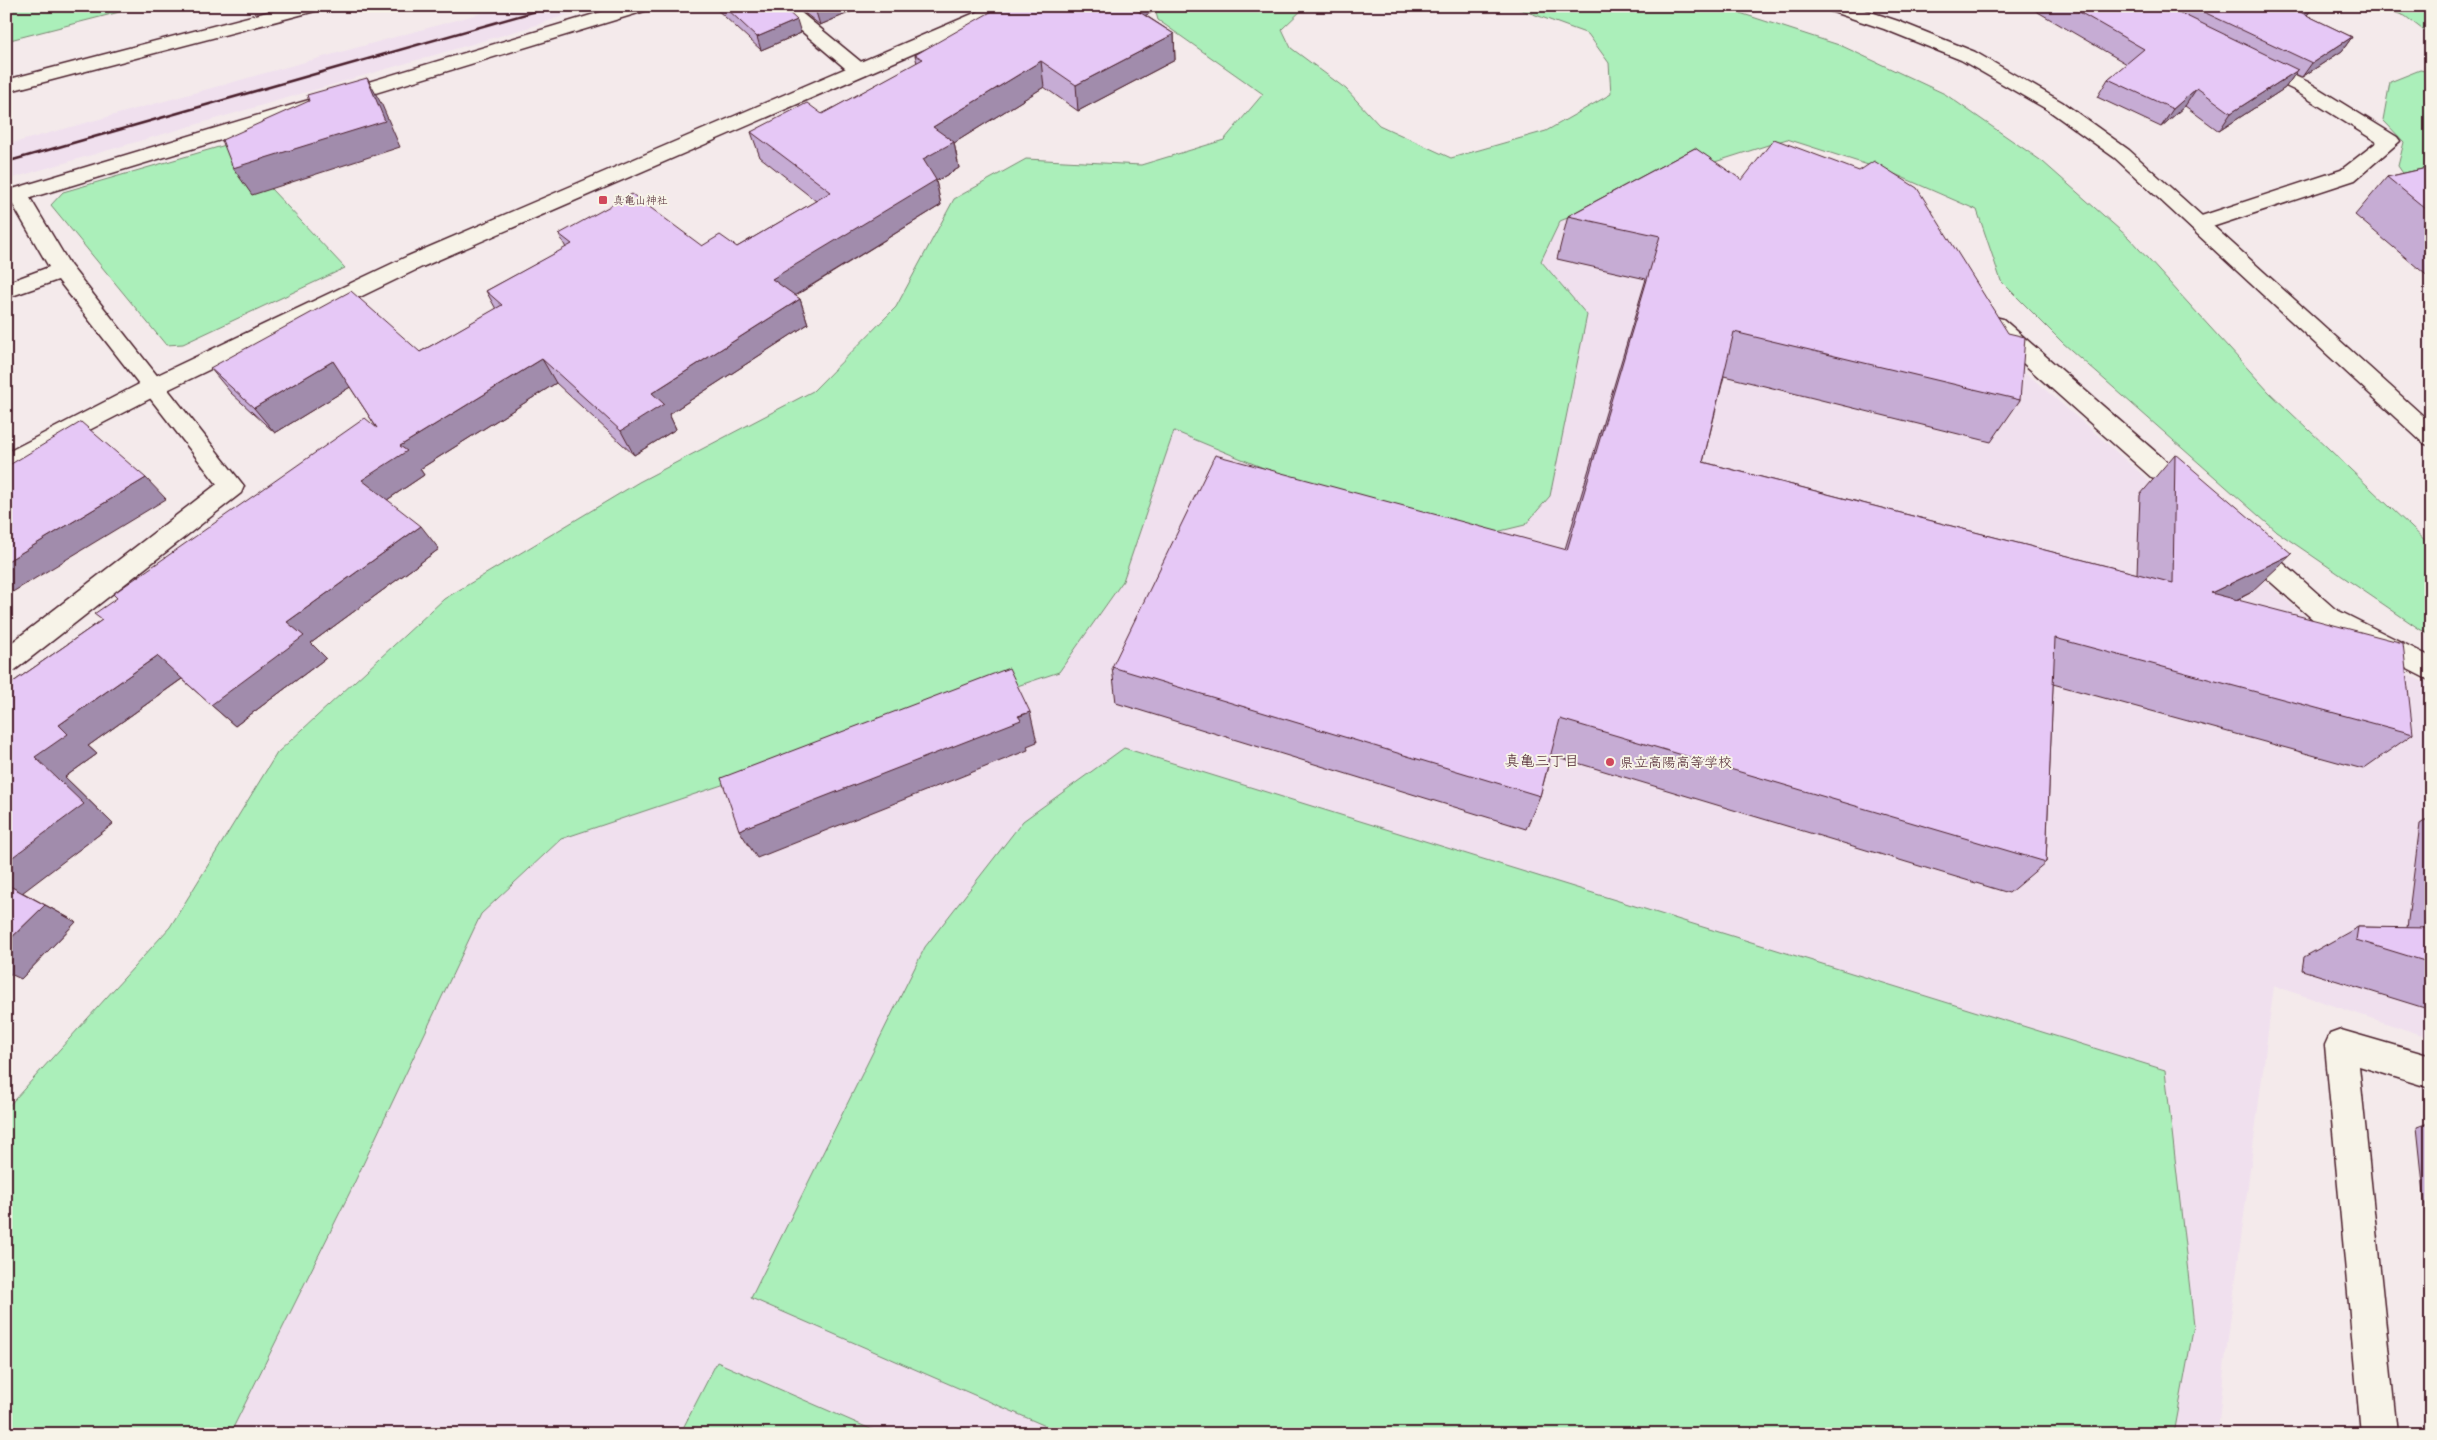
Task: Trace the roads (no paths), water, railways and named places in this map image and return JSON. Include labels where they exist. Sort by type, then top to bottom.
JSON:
[{"type":"street","points":[[6,86],[312,6]]},
{"type":"street","points":[[6,662],[232,486],[62,270],[12,197],[641,6]]},
{"type":"street","points":[[781,6],[860,70]]},
{"type":"street","points":[[6,464],[155,386],[414,262],[1007,6]]},
{"type":"street","points":[[1834,6],[1891,25],[1968,56],[2055,106],[2122,154],[2431,438]]},
{"type":"street","points":[[2199,224],[2348,175],[2390,141],[2300,86],[2239,56]]},
{"type":"street","points":[[6,291],[62,270]]},
{"type":"street","points":[[1983,311],[1989,319],[2206,510]]},
{"type":"street","points":[[2228,530],[2326,616],[2431,670]]},
{"type":"street","points":[[2379,1434],[2341,1045],[2431,1072]]},
{"type":"railway","points":[[6,162],[554,6]]},
{"type":"place","name":"真亀山神社","points":[[603,200]]},
{"type":"place","name":"県立高陽高等学校","points":[[1610,762]]},
{"type":"district","name":"真亀三丁目","points":[[1542,761]]}]
